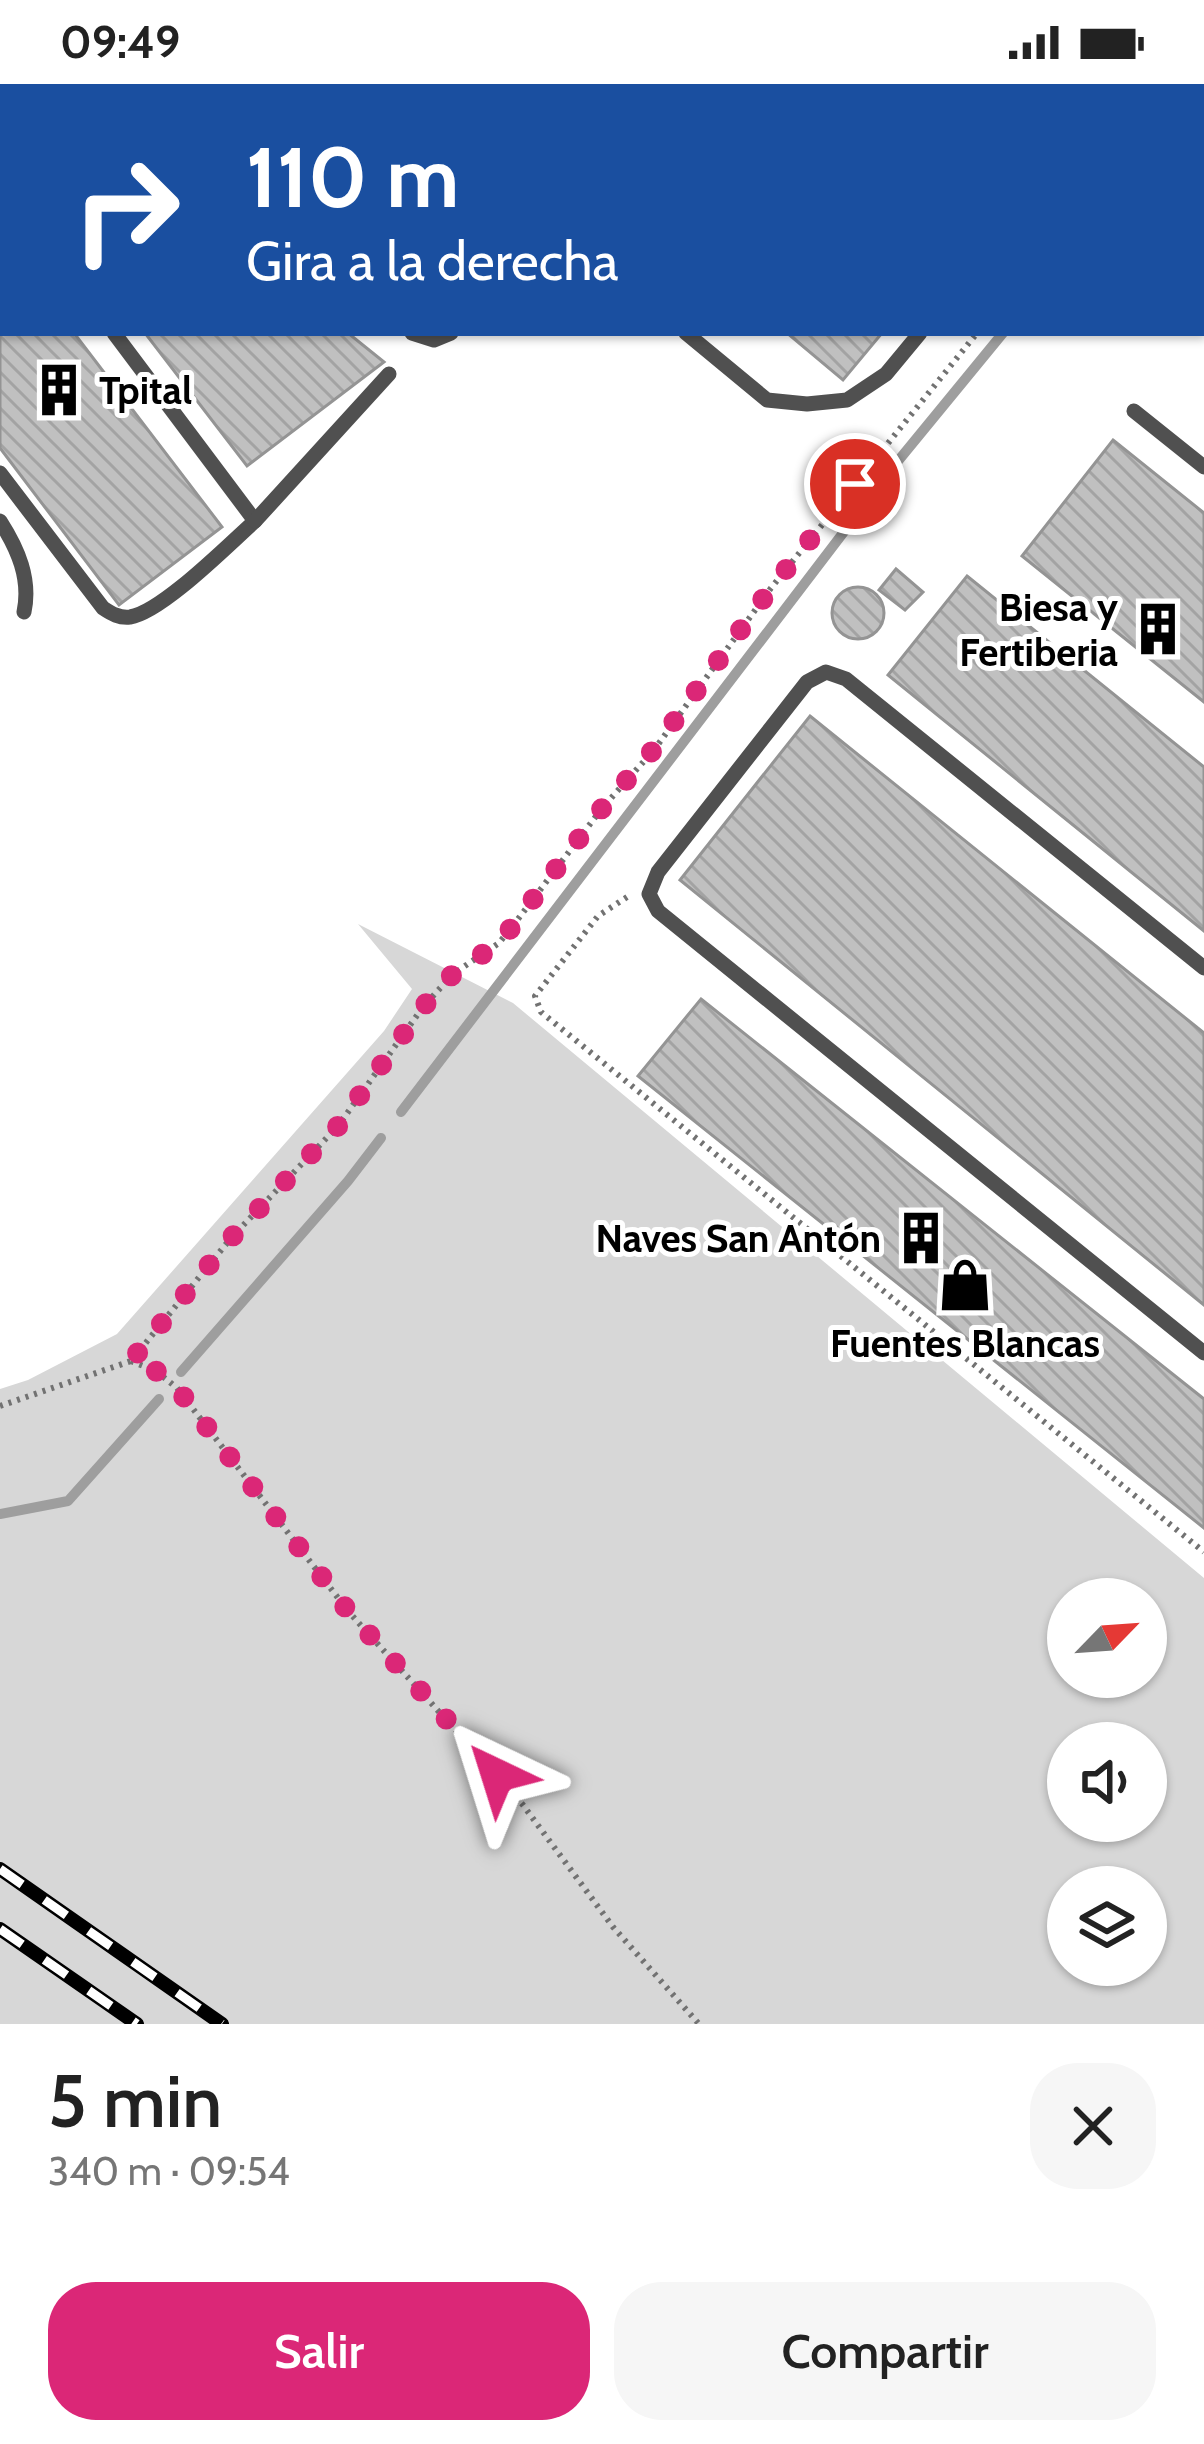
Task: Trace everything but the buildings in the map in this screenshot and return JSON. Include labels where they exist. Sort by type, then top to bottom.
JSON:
[{"type":"lane","points":[[116,336],[255,521]]},
{"type":"lane","points":[[690,336],[767,400],[807,404],[847,400],[886,374],[918,336]]},
{"type":"lane","points":[[0,473],[103,608],[114,616],[142,614],[255,521],[389,374]]},
{"type":"lane","points":[[1134,411],[1204,467]]},
{"type":"lane","points":[[0,521],[26,575],[24,612]]},
{"type":"lane","points":[[1204,968],[846,679],[826,672],[807,682],[658,872],[649,893],[658,911],[1204,1353]]},
{"type":"path","points":[[0,1406],[131,1361],[231,1238],[338,1126],[423,1007],[453,974],[507,933],[603,807],[654,749],[771,588],[975,336]]},
{"type":"path","points":[[649,893],[624,897],[598,916],[535,996],[541,1012],[1204,1552]]},
{"type":"path","points":[[131,1361],[156,1371],[177,1388],[348,1611],[523,1805],[614,1928],[699,2024]]},
{"type":"shaded area","points":[[358,924],[513,1003],[1204,1578],[1204,2024],[0,2024],[0,1389],[28,1380],[117,1334],[384,1031],[412,989]]},
{"type":"waterway","points":[[401,1112],[898,461],[1001,336]]},
{"type":"waterway","points":[[181,1372],[381,1138]]},
{"type":"waterway","points":[[0,1514],[68,1501],[159,1399]]},
{"type":"railway","points":[[0,1869],[222,2024]]},
{"type":"railway","points":[[0,1929],[137,2024]]},
{"type":"place","name":"Tpital","points":[[59,390]]},
{"type":"place","name":"Biesa y Fertiberia","points":[[1158,629]]},
{"type":"place","name":"Naves San Antón","points":[[921,1238]]},
{"type":"place","name":"Fuentes Blancas","points":[[965,1285]]},
{"type":"route","points":[[497,1775],[348,1611],[177,1388],[156,1371],[131,1361],[231,1238],[338,1126],[423,1007],[453,974],[499,943],[855,484]]}]
